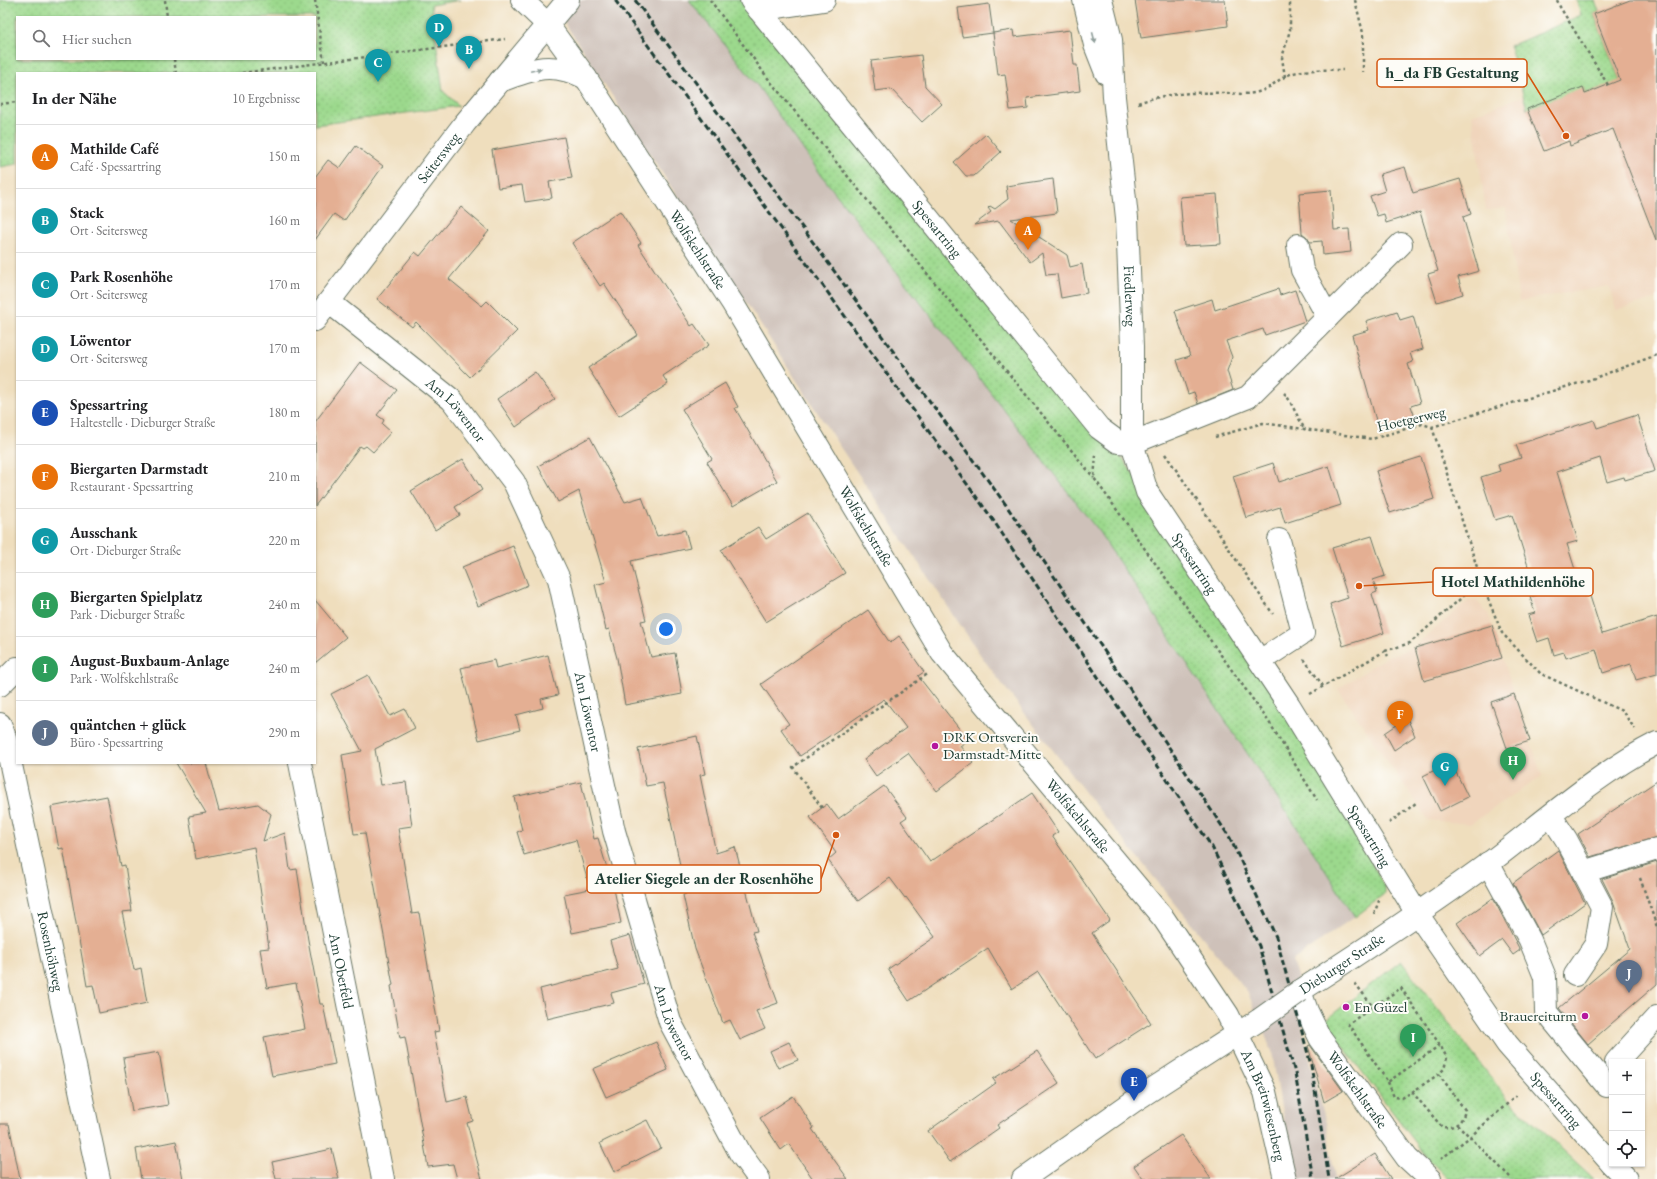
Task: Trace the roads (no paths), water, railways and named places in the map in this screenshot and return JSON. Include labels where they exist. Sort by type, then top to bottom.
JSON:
[{"type":"street","name":"Wolfskehlstraße","points":[[522,0],[550,21],[733,304],[942,653],[1164,919],[1228,1016],[1237,1034]]},
{"type":"street","name":"Seitersweg","points":[[316,319],[464,123],[568,0]]},
{"type":"street","points":[[755,5],[824,0]]},
{"type":"street","name":"Fiedlerweg","points":[[1084,0],[1095,45],[1116,103]]},
{"type":"street","name":"Fiedlerweg","points":[[1101,0],[1111,40],[1127,218],[1134,451],[1147,492]]},
{"type":"street","name":"Spessartring","points":[[755,5],[1099,428],[1118,442],[1134,451]]},
{"type":"street","points":[[499,82],[539,68],[570,70],[586,78]]},
{"type":"street","points":[[1134,451],[1248,397],[1401,244]]},
{"type":"street","points":[[1298,245],[1302,270],[1328,317]]},
{"type":"street","name":"Am Löwentor","points":[[329,302],[452,400],[514,482],[559,579],[614,831],[670,1022],[740,1153],[759,1179]]},
{"type":"street","name":"Spessartring","points":[[1147,492],[1289,705],[1418,915],[1507,1044],[1609,1161]]},
{"type":"street","points":[[1260,662],[1303,633],[1279,540]]},
{"type":"street","points":[[0,685],[16,669]]},
{"type":"street","name":"Rosenhöhweg","points":[[0,724],[6,744],[98,1179]]},
{"type":"street","name":"Dieburger Straße","points":[[1023,1179],[1134,1101],[1418,915],[1630,759],[1657,743]]},
{"type":"street","name":"Am Oberfeld","points":[[300,764],[383,1179]]},
{"type":"street","points":[[1551,816],[1566,839],[1602,907],[1596,944],[1575,975]]},
{"type":"street","points":[[1583,872],[1657,849]]},
{"type":"street","points":[[1488,863],[1530,940],[1545,977],[1546,1012],[1606,1077]]},
{"type":"street","name":"Wolfskehlstraße","points":[[1300,991],[1307,1012],[1320,1038],[1407,1158],[1426,1176]]},
{"type":"street","points":[[1619,1059],[1657,1017]]},
{"type":"street","name":"Am Breitwiesenberg","points":[[1237,1034],[1266,1092],[1285,1179]]},
{"type":"street","name":"Spessartring","points":[[1615,1167],[1626,1179]]},
{"type":"railway","points":[[615,0],[991,517],[1212,847],[1259,946],[1295,1073],[1313,1179]]},
{"type":"railway","points":[[635,0],[1006,505],[1230,838],[1276,937],[1311,1065],[1329,1179]]},
{"type":"place","name":"Löwentor","points":[[439,47]]},
{"type":"place","name":"Stack","points":[[469,69]]},
{"type":"place","name":"Park Rosenhöhe","points":[[378,82]]},
{"type":"place","name":"h_da FB Gestaltung","points":[[1566,136]]},
{"type":"place","name":"Mathilde Café","points":[[1028,250]]},
{"type":"place","name":"Hotel Mathildenhöhe","points":[[1359,586]]},
{"type":"place","name":"Biergarten Darmstadt","points":[[1400,734]]},
{"type":"place","name":"DRK Ortsverein Darmstadt-Mitte","points":[[935,746]]},
{"type":"place","name":"Biergarten Spielplatz","points":[[1513,780]]},
{"type":"place","name":"Ausschank","points":[[1445,786]]},
{"type":"place","name":"Atelier Siegele an der Rosenhöhe","points":[[836,835]]},
{"type":"place","name":"quäntchen + glück","points":[[1629,993]]},
{"type":"place","name":"En Güzel","points":[[1346,1007]]},
{"type":"place","name":"Brauereiturm","points":[[1585,1016]]},
{"type":"place","name":"August-Buxbaum-Anlage","points":[[1413,1057]]},
{"type":"place","name":"Spessartring","points":[[1134,1101]]}]
